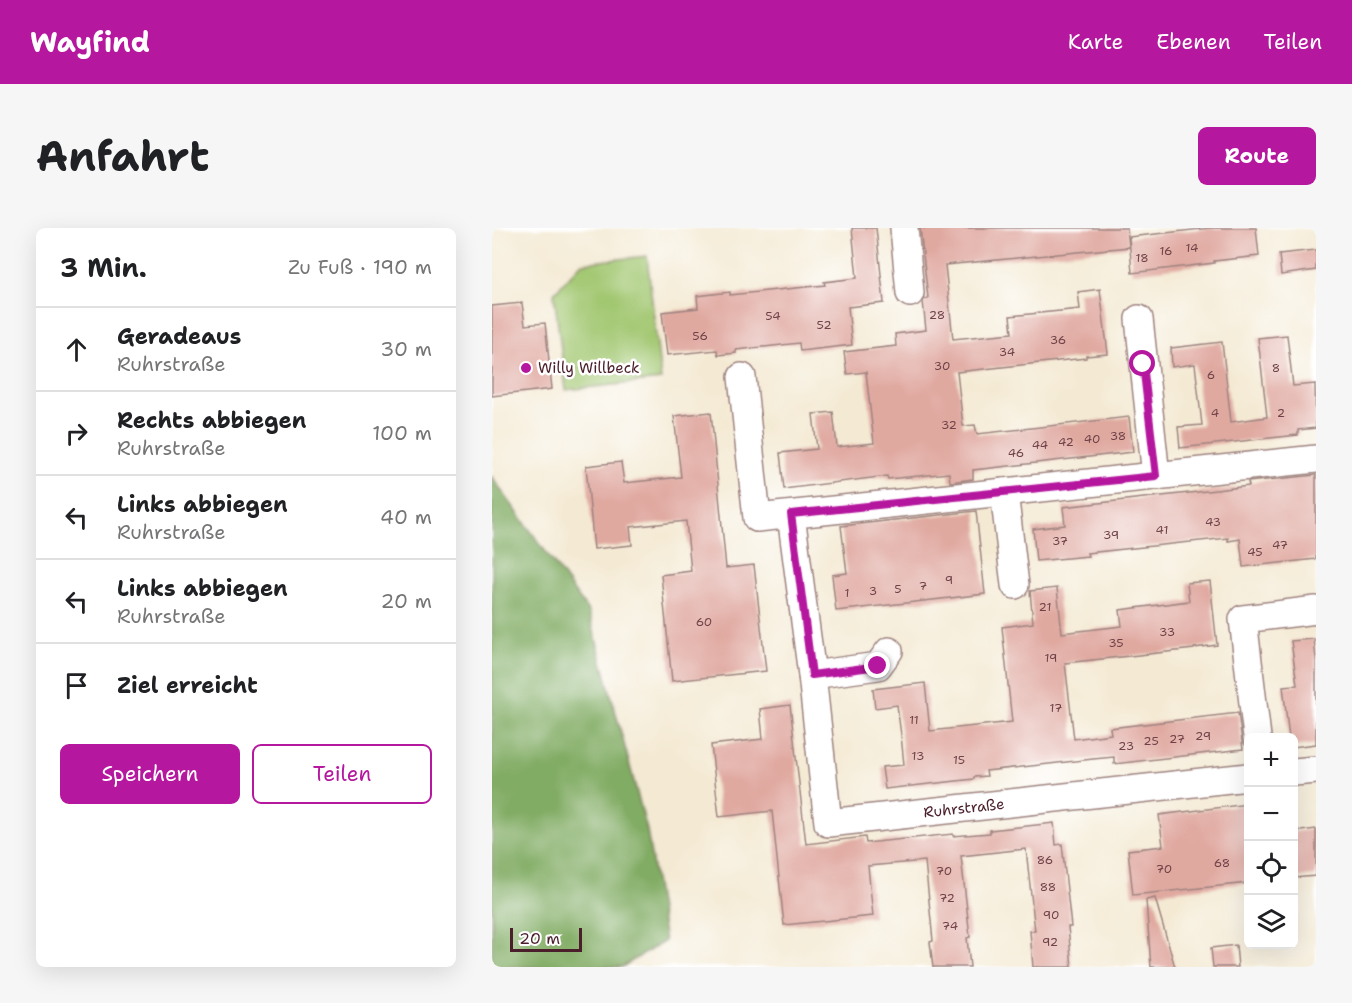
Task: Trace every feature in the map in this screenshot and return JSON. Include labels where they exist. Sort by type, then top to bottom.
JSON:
[{"type":"street","points":[[904,228],[910,293]]},
{"type":"street","points":[[1139,319],[1156,476]]},
{"type":"street","points":[[742,377],[757,518],[1316,459]]},
{"type":"street","points":[[1004,492],[1015,585]]},
{"type":"street","name":"Ruhrstraße","points":[[791,514],[828,823],[1244,777]]},
{"type":"street","points":[[1256,733],[1243,619],[1316,610]]},
{"type":"street","points":[[812,675],[878,666],[889,651]]},
{"type":"street","points":[[1298,772],[1316,770]]},
{"type":"green space","points":[[647,256],[661,380],[566,390],[554,293],[582,263]]},
{"type":"green space","points":[[492,477],[589,612],[647,830],[665,941],[622,967],[492,967]]},
{"type":"building","points":[[852,228],[876,228],[884,303],[848,307],[852,345],[800,351],[799,343],[736,350],[736,353],[718,355],[717,350],[667,355],[662,312],[698,308],[697,296],[730,292],[730,295],[825,285],[824,282],[857,278]]},
{"type":"building","points":[[920,228],[1127,228],[1129,247],[945,265],[953,339],[1012,333],[1010,316],[1080,309],[1078,292],[1100,289],[1108,354],[957,372],[963,426],[975,425],[977,434],[1129,417],[1133,452],[973,470],[973,479],[950,482],[949,473],[888,479],[887,476],[784,489],[780,453],[817,449],[813,414],[833,412],[837,447],[874,443],[866,372],[847,374],[844,352],[896,346],[895,334],[926,330],[923,301],[928,298]]},
{"type":"building","points":[[1211,228],[1256,228],[1259,256],[1132,273],[1129,237]]},
{"type":"building","points":[[1316,250],[1316,270],[1281,275],[1279,254]]},
{"type":"building","points":[[522,303],[525,325],[545,323],[552,389],[492,396],[492,306]]},
{"type":"building","points":[[1287,335],[1293,386],[1315,384],[1316,428],[1298,430],[1298,435],[1180,448],[1178,427],[1202,425],[1195,364],[1172,367],[1171,348],[1222,342],[1231,422],[1267,417],[1258,338]]},
{"type":"building","points":[[711,412],[726,568],[754,565],[766,671],[672,681],[661,575],[691,571],[686,521],[630,527],[632,545],[594,549],[586,466],[621,462],[624,483],[681,477],[674,416]]},
{"type":"building","points":[[1316,475],[1316,559],[1243,567],[1240,539],[1228,541],[1228,538],[1087,553],[1088,556],[1036,561],[1033,529],[1065,525],[1063,507],[1249,486],[1248,482]]},
{"type":"building","points":[[976,511],[985,594],[836,611],[832,575],[847,573],[841,526]]},
{"type":"building","points":[[1210,581],[1217,645],[1065,663],[1074,739],[1111,734],[1110,728],[1238,713],[1243,749],[1114,764],[1114,757],[1093,759],[986,771],[987,776],[974,777],[974,779],[885,789],[882,767],[904,765],[901,735],[897,705],[875,708],[873,689],[925,683],[930,731],[1012,722],[1002,627],[1033,623],[1030,591],[1057,588],[1062,633],[1122,626],[1120,610],[1189,601],[1187,583]]},
{"type":"building","points":[[1314,639],[1316,744],[1298,746],[1298,733],[1288,733],[1283,686],[1297,685],[1291,641]]},
{"type":"building","points":[[790,705],[806,844],[865,837],[866,843],[953,834],[953,836],[990,833],[990,830],[1054,823],[1056,845],[1062,844],[1071,927],[1068,927],[1072,967],[1033,967],[1030,931],[1035,931],[1026,849],[961,856],[970,937],[967,938],[970,967],[933,967],[930,942],[933,941],[925,861],[868,866],[873,916],[784,925],[772,811],[719,817],[711,745],[763,739],[760,709]]},
{"type":"building","points":[[1244,804],[1244,883],[1133,895],[1128,850],[1163,846],[1159,815]]},
{"type":"building","points":[[1316,829],[1316,876],[1298,878],[1298,831]]},
{"type":"building","points":[[1155,898],[1175,967],[1151,967],[1146,900]]},
{"type":"building","points":[[1236,945],[1238,967],[1213,967],[1211,948]]},
{"type":"place","name":"Willy Willbeck","points":[[526,368]]},
{"type":"route","points":[[878,666],[812,675],[791,514],[1156,476],[1143,364]]}]
